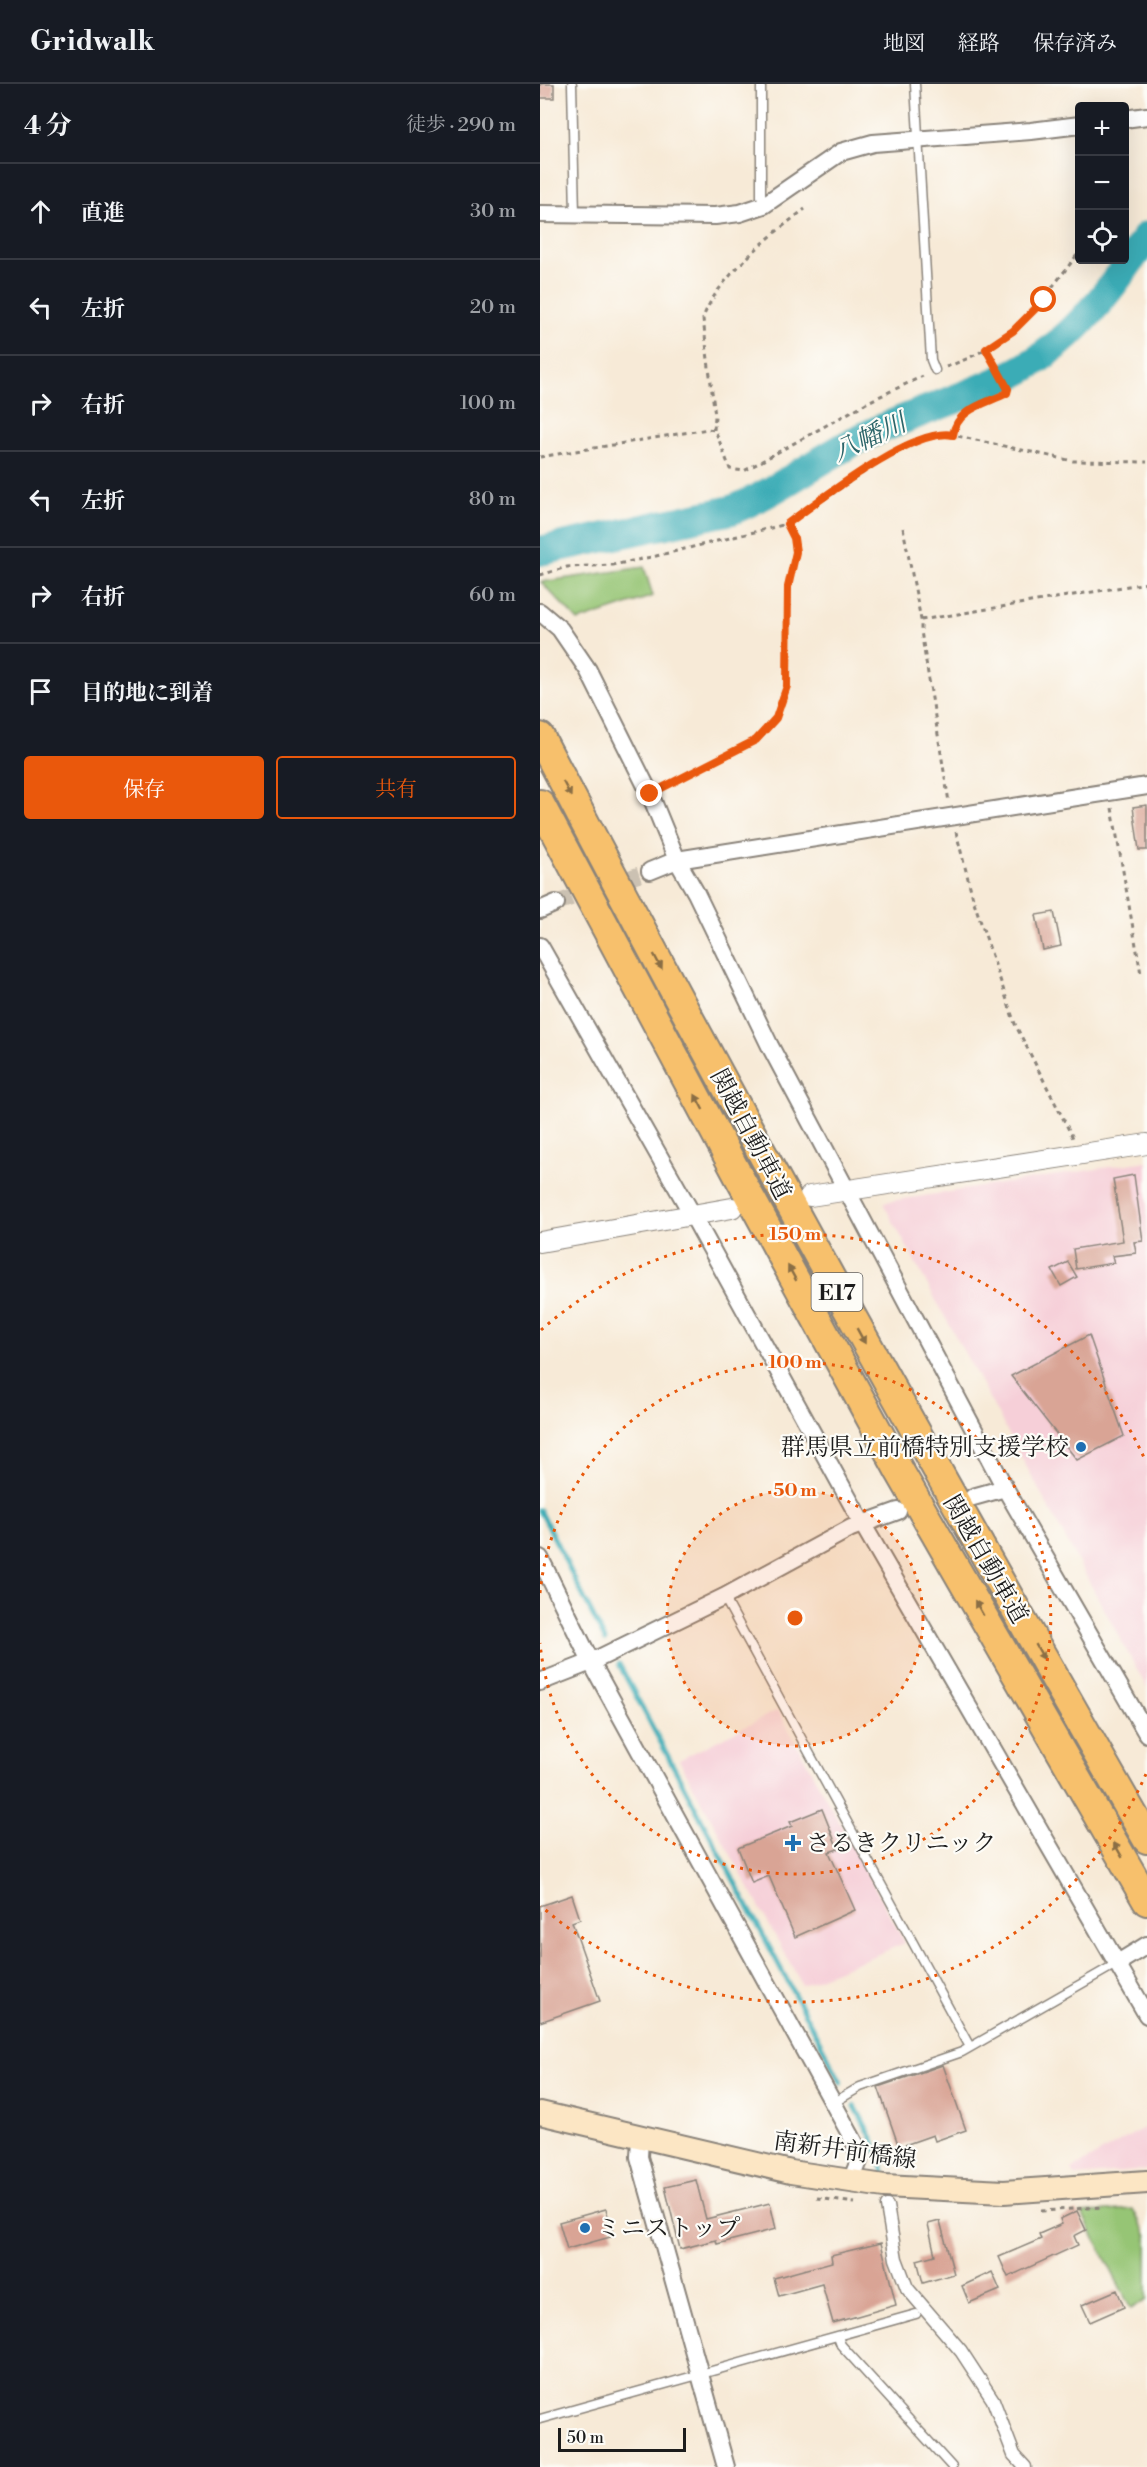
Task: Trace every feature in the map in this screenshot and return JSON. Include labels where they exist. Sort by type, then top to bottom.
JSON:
[{"type":"highway","name":"関越自動車道","points":[[540,737],[654,956],[928,1458],[1147,1839]]},
{"type":"highway","name":"関越自動車道","points":[[540,804],[900,1472],[1147,1901]]},
{"type":"main road","name":"南新井前橋線","points":[[540,2114],[790,2172],[912,2188],[1004,2192],[1147,2182]]},
{"type":"street","points":[[1129,118],[1147,116]]},
{"type":"street","points":[[540,214],[724,216],[764,206],[841,152],[873,143],[1075,126]]},
{"type":"street","points":[[540,612],[560,629],[580,656],[650,794],[677,860],[696,893],[770,1046],[1005,1488],[1147,1734]]},
{"type":"street","points":[[650,871],[677,860],[1147,786]]},
{"type":"street","points":[[540,910],[556,903]]},
{"type":"street","points":[[540,946],[692,1214],[862,1523],[1147,2015]]},
{"type":"street","points":[[810,1196],[1147,1144]]},
{"type":"street","points":[[540,1242],[732,1208]]},
{"type":"street","points":[[974,1497],[1005,1488]]},
{"type":"street","points":[[540,1682],[591,1662],[724,1598],[862,1523],[898,1511]]},
{"type":"street","points":[[540,1558],[591,1662],[855,2143],[859,2161],[851,2181]]},
{"type":"street","points":[[1116,1964],[1147,1945]]},
{"type":"street","points":[[640,2138],[639,2157],[726,2467]]},
{"type":"street","points":[[886,2206],[896,2259],[908,2288],[951,2337],[987,2390],[998,2409],[1014,2455],[1025,2467]]},
{"type":"lane","points":[[572,84],[575,214]]},
{"type":"lane","points":[[761,84],[761,196],[764,206]]},
{"type":"lane","points":[[915,84],[932,360],[935,370]]},
{"type":"lane","points":[[724,1598],[970,2047]]},
{"type":"lane","points":[[833,2103],[860,2087],[970,2047],[1116,1964]]},
{"type":"lane","points":[[540,2419],[916,2314]]},
{"type":"lane","points":[[838,2337],[841,2345],[952,2467]]},
{"type":"path","points":[[805,209],[758,247],[715,294],[705,310],[703,319],[715,416],[714,430],[721,442],[730,470],[744,471],[870,401],[986,349],[1013,331],[1029,316],[1075,258]]},
{"type":"path","points":[[953,435],[957,421],[965,412],[1007,393],[1008,389],[986,349]]},
{"type":"path","points":[[540,457],[700,429],[714,430]]},
{"type":"path","points":[[540,574],[567,567],[613,565],[787,524],[877,463],[930,435],[953,435],[1073,461],[1147,462]]},
{"type":"path","points":[[650,794],[756,740],[776,718],[787,686],[788,587],[796,552],[794,538],[787,524]]},
{"type":"path","points":[[903,528],[921,620],[952,818],[974,902],[1015,1024],[1080,1154]]},
{"type":"path","points":[[921,620],[1147,583]]},
{"type":"path","points":[[1109,792],[1141,974]]},
{"type":"shaded area","name":"群馬県立前橋特別支援学校","points":[[1147,1161],[1147,1688],[884,1205],[885,1202]]},
{"type":"shaded area","points":[[778,1710],[905,1943],[802,1985],[679,1760]]},
{"type":"shaded area","points":[[1147,2126],[1147,2170],[1074,2176],[1071,2170]]},
{"type":"green space","points":[[644,567],[653,596],[578,621],[541,582]]},
{"type":"green space","points":[[1133,2209],[1147,2236],[1147,2299],[1131,2309],[1082,2213]]},
{"type":"building","points":[[540,84],[554,84],[554,98],[540,98]]},
{"type":"building","points":[[1147,805],[1147,850],[1139,850],[1133,807]]},
{"type":"building","points":[[1054,912],[1061,946],[1043,950],[1036,915]]},
{"type":"building","points":[[1134,1175],[1143,1241],[1134,1242],[1136,1253],[1112,1256],[1114,1263],[1076,1269],[1073,1249],[1123,1241],[1113,1179]]},
{"type":"building","points":[[1068,1262],[1077,1277],[1061,1286],[1052,1270]]},
{"type":"building","points":[[1089,1335],[1124,1436],[1077,1460],[1011,1376]]},
{"type":"building","points":[[822,1809],[838,1849],[829,1852],[855,1910],[795,1937],[769,1876],[752,1883],[738,1848],[792,1826],[790,1822]]},
{"type":"building","points":[[572,1895],[580,1919],[572,1922],[600,2001],[540,2022],[540,1906]]},
{"type":"building","points":[[943,2065],[966,2130],[935,2141],[933,2135],[899,2147],[878,2087]]},
{"type":"building","points":[[696,2180],[706,2219],[770,2203],[776,2229],[717,2244],[716,2240],[680,2249],[665,2187]]},
{"type":"building","points":[[606,2209],[614,2236],[567,2249],[559,2222]]},
{"type":"building","points":[[1077,2211],[1086,2230],[1074,2236],[1078,2245],[1008,2277],[999,2257],[1041,2239],[1039,2234],[1062,2224],[1060,2219]]},
{"type":"building","points":[[940,2221],[954,2274],[923,2283],[917,2260],[935,2255],[928,2224]]},
{"type":"building","points":[[881,2243],[896,2305],[833,2323],[822,2284],[779,2296],[774,2278],[832,2262],[831,2255]]},
{"type":"building","points":[[992,2272],[1000,2290],[969,2303],[962,2286]]},
{"type":"building","points":[[1117,2290],[1124,2307],[1090,2322],[1082,2305]]},
{"type":"waterway","name":"八幡川","points":[[540,551],[732,510],[764,495],[855,441],[1011,375],[1052,349],[1088,315],[1147,236]]},
{"type":"waterway","points":[[540,1510],[605,1640]]},
{"type":"waterway","points":[[619,1664],[841,2082]]},
{"type":"waterway","points":[[855,2106],[874,2142],[885,2176]]},
{"type":"tunnel","points":[[556,903],[650,871]]},
{"type":"place","name":"群馬県立前橋特別支援学校","points":[[1081,1447]]},
{"type":"place","name":"さるきクリニック","points":[[793,1843]]},
{"type":"place","name":"ミニストップ","points":[[585,2228]]},
{"type":"route","points":[[650,794],[756,740],[764,734],[776,718],[787,686],[788,587],[796,552],[794,538],[787,524],[877,463],[913,442],[930,435],[953,435],[957,421],[965,412],[1007,393],[1008,389],[986,349],[1013,331],[1044,300]]}]
